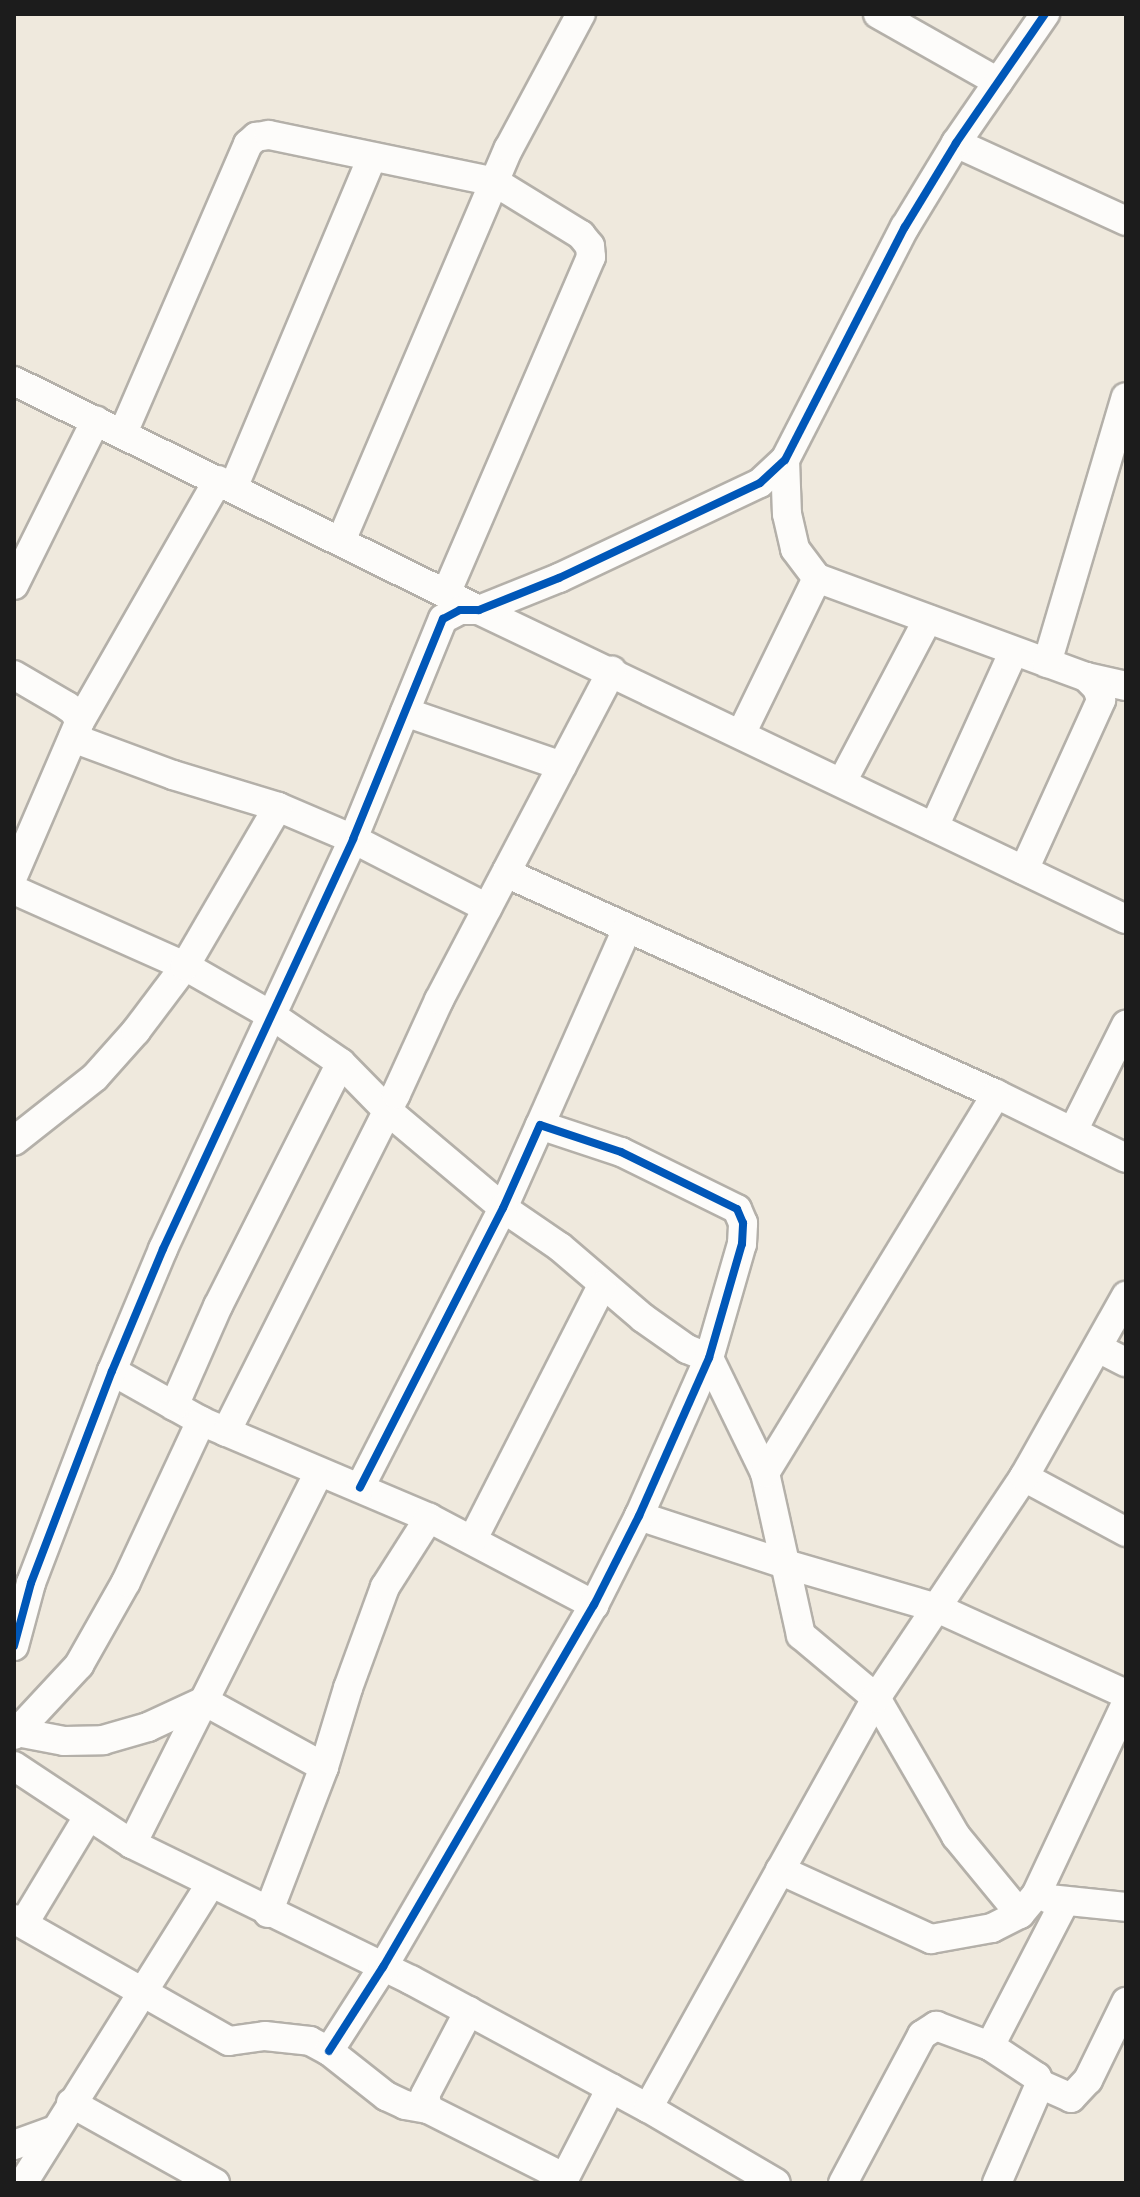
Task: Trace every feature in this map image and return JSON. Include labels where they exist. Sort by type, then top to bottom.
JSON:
[{"type":"street","points":[[341,541],[495,182],[581,14]]},
{"type":"street","points":[[878,14],[998,82]]},
{"type":"street","points":[[14,1646],[31,1583],[112,1371],[163,1249],[353,839],[443,619],[460,610],[479,610],[559,578],[760,483],[785,460],[905,227],[956,143],[1045,14]]},
{"type":"street","points":[[123,433],[248,144],[256,137],[269,135],[495,182],[581,235],[590,246],[591,257],[446,594]]},
{"type":"street","points":[[956,143],[1126,221]]},
{"type":"street","points":[[14,874],[76,731],[226,484],[372,158]]},
{"type":"street","points":[[14,381],[479,610],[1126,919]]},
{"type":"street","points":[[1047,663],[1126,397]]},
{"type":"street","points":[[14,585],[96,420]]},
{"type":"street","points":[[785,460],[787,514],[795,549],[817,578],[1086,677],[1126,686]]},
{"type":"street","points":[[741,734],[817,578]]},
{"type":"street","points":[[842,782],[928,619]]},
{"type":"street","points":[[934,827],[1014,651]]},
{"type":"street","points":[[16,1734],[79,1665],[214,1427],[388,1111],[439,1000],[612,671]]},
{"type":"street","points":[[14,675],[75,712],[76,731]]},
{"type":"street","points":[[1024,870],[1101,700],[1097,688],[1086,677]]},
{"type":"street","points":[[405,712],[562,766]]},
{"type":"street","points":[[76,731],[173,775],[278,807],[353,839],[487,908]]},
{"type":"street","points":[[14,1141],[95,1077],[136,1031],[185,966],[278,807]]},
{"type":"street","points":[[506,873],[996,1094],[1126,1158]]},
{"type":"street","points":[[14,890],[185,966],[271,1015],[341,1063],[388,1111],[503,1208],[560,1247],[602,1286],[687,1349],[709,1358],[765,1473],[782,1563],[801,1635],[876,1698],[956,1836],[1028,1905]]},
{"type":"street","points":[[360,1488],[503,1208],[627,929]]},
{"type":"street","points":[[1073,1131],[1126,1025]]},
{"type":"street","points":[[174,1406],[213,1317],[341,1063]]},
{"type":"street","points":[[765,1473],[996,1094]]},
{"type":"street","points":[[329,2051],[383,1967],[594,1605],[639,1516],[709,1358],[742,1244],[743,1223],[737,1209],[621,1152],[540,1125]]},
{"type":"street","points":[[473,1539],[602,1286]]},
{"type":"street","points":[[648,2108],[876,1698],[1024,1477],[1126,1296]]},
{"type":"street","points":[[1098,1348],[1126,1362]]},
{"type":"street","points":[[112,1371],[214,1427],[473,1539],[594,1605]]},
{"type":"street","points":[[132,1844],[319,1472]]},
{"type":"street","points":[[1024,1477],[1126,1532]]},
{"type":"street","points":[[639,1516],[782,1563],[937,1608],[1126,1694]]},
{"type":"street","points":[[268,1913],[324,1767],[348,1688],[385,1587],[429,1518]]},
{"type":"street","points":[[16,1734],[64,1741],[103,1740],[148,1727],[204,1701]]},
{"type":"street","points":[[204,1701],[324,1767]]},
{"type":"street","points":[[1028,1905],[1126,1704]]},
{"type":"street","points":[[14,1766],[132,1844],[469,2011],[648,2108],[763,2180]]},
{"type":"street","points":[[88,1817],[19,1921],[140,1994],[229,2041],[265,2036],[310,2041],[329,2051],[386,2096],[428,2109],[564,2180],[611,2088]]},
{"type":"street","points":[[780,1870],[931,1939],[992,1928],[1028,1905],[1064,1903],[1126,1907]]},
{"type":"street","points":[[23,2183],[210,1885]]},
{"type":"street","points":[[990,2046],[1064,1903]]},
{"type":"street","points":[[843,2183],[922,2035],[936,2026],[990,2046],[1037,2077],[1040,2084],[1071,2098],[1088,2080],[1126,2002]]},
{"type":"street","points":[[428,2109],[425,2095],[469,2011]]},
{"type":"street","points":[[997,2183],[1040,2084]]},
{"type":"street","points":[[71,2103],[215,2183]]},
{"type":"street","points":[[14,2145],[55,2130]]},
{"type":"cycle path","points":[[14,1646],[31,1583],[112,1371],[163,1249],[353,839],[443,619],[460,610],[479,610],[559,578],[760,483],[785,460],[905,227],[956,143],[1045,14]]},
{"type":"cycle path","points":[[329,2051],[383,1967],[594,1605],[639,1516],[709,1358],[742,1244],[743,1223],[737,1209],[621,1152],[540,1125],[503,1208],[360,1488]]}]
